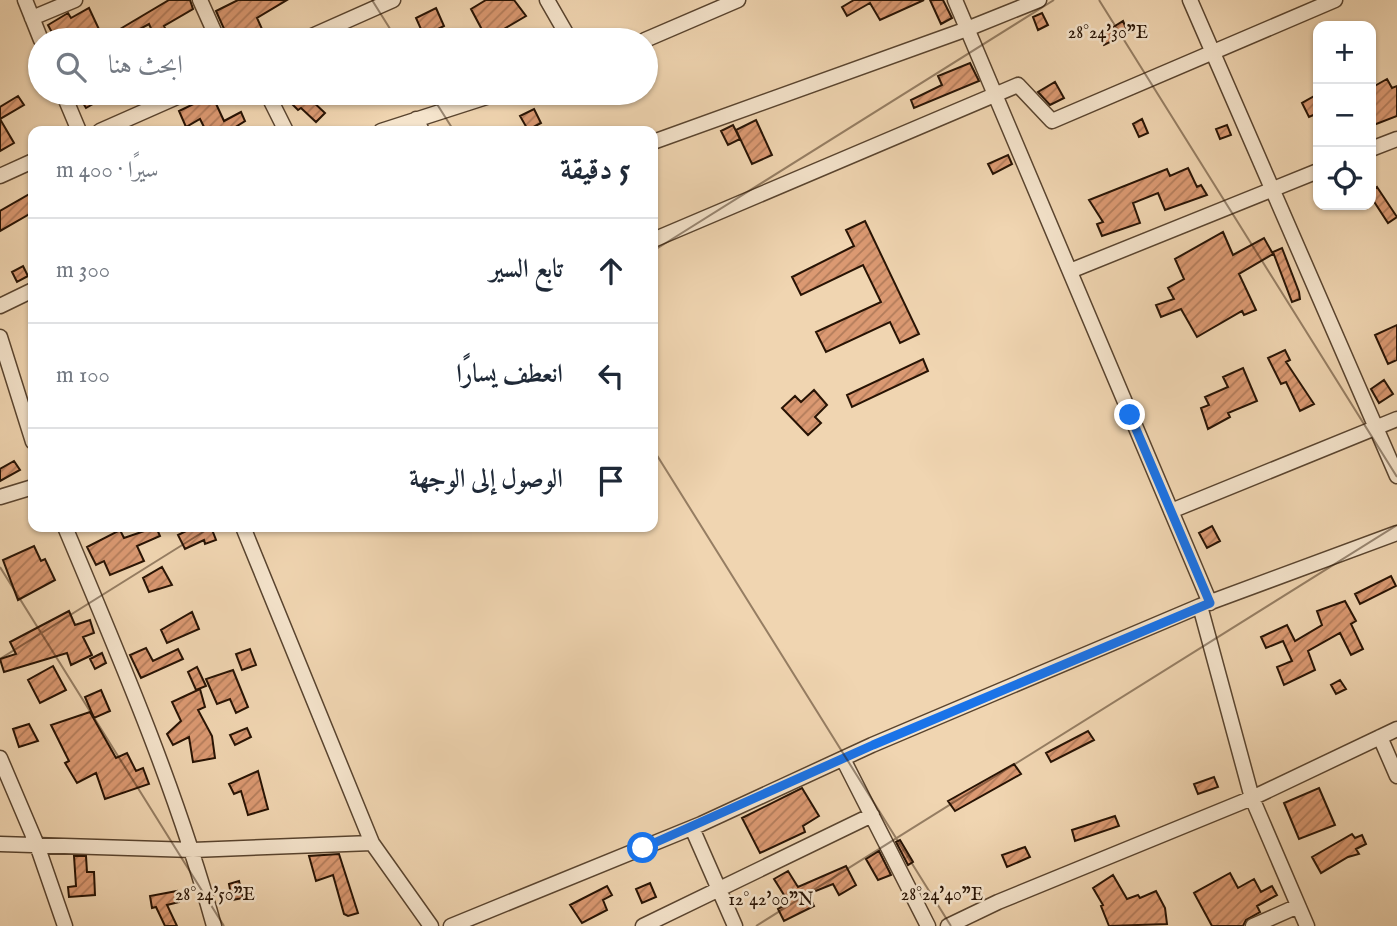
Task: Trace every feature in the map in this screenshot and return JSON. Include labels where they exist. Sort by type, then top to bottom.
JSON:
[{"type":"street","points":[[25,0],[36,28]]},
{"type":"street","points":[[32,18],[75,0]]},
{"type":"street","points":[[200,0],[213,28]]},
{"type":"street","points":[[330,28],[393,0]]},
{"type":"street","points":[[547,0],[563,28]]},
{"type":"street","points":[[658,34],[738,0]]},
{"type":"street","points":[[955,0],[1171,511],[1205,605],[1252,798],[1307,926]]},
{"type":"street","points":[[658,140],[967,29],[1039,0]]},
{"type":"street","points":[[1190,0],[1397,476]]},
{"type":"street","points":[[658,238],[1018,85],[1052,121],[1335,0]]},
{"type":"street","points":[[68,105],[77,126]]},
{"type":"street","points":[[111,126],[159,105]]},
{"type":"street","points":[[273,105],[284,126]]},
{"type":"street","points":[[419,125],[469,105]]},
{"type":"street","points":[[1376,147],[1397,139]]},
{"type":"street","points":[[0,176],[28,163]]},
{"type":"street","points":[[1070,271],[1313,172]]},
{"type":"street","points":[[0,306],[28,292]]},
{"type":"street","points":[[0,337],[28,426]]},
{"type":"street","points":[[1171,511],[1397,419]]},
{"type":"street","points":[[0,497],[28,489]]},
{"type":"street","points":[[67,532],[137,699],[193,850],[214,926]]},
{"type":"street","points":[[245,532],[372,844],[431,926]]},
{"type":"street","points":[[451,926],[692,828],[843,759],[1205,605],[1397,533]]},
{"type":"street","points":[[948,926],[998,902],[1252,798],[1397,729]]},
{"type":"street","points":[[1380,737],[1397,776]]},
{"type":"street","points":[[0,758],[37,845],[65,926]]},
{"type":"street","points":[[843,759],[928,926]]},
{"type":"street","points":[[643,926],[872,815]]},
{"type":"street","points":[[692,828],[735,926]]},
{"type":"street","points":[[0,844],[193,850],[372,844]]},
{"type":"street","points":[[1252,926],[1298,906]]},
{"type":"building","points":[[169,0],[190,0],[193,9],[164,26],[165,28],[151,28],[149,24],[142,28],[122,28]]},
{"type":"building","points":[[238,0],[287,0],[257,18],[262,28],[224,28],[216,11]]},
{"type":"building","points":[[486,0],[514,0],[526,16],[506,28],[481,28],[471,9]]},
{"type":"building","points":[[854,0],[924,0],[880,20],[870,3],[847,16],[842,7]]},
{"type":"building","points":[[930,0],[943,0],[952,18],[941,24]]},
{"type":"building","points":[[89,8],[98,28],[50,28],[48,25],[68,13],[71,18]]},
{"type":"building","points":[[436,8],[444,26],[420,28],[416,18]]},
{"type":"building","points":[[1042,13],[1048,25],[1038,30],[1033,17]]},
{"type":"building","points":[[1123,21],[1128,33],[1104,45],[1099,36]]},
{"type":"building","points":[[970,63],[979,81],[914,108],[911,100],[942,85],[938,76]]},
{"type":"building","points":[[1387,79],[1392,88],[1397,86],[1397,116],[1376,124],[1376,85]]},
{"type":"building","points":[[1055,82],[1064,98],[1050,105],[1038,92]]},
{"type":"building","points":[[18,96],[24,105],[0,119],[0,107]]},
{"type":"building","points":[[1313,97],[1313,115],[1309,117],[1302,103]]},
{"type":"building","points":[[191,105],[217,105],[224,121],[241,112],[245,121],[237,126],[204,126],[200,119],[186,126],[179,111]]},
{"type":"building","points":[[293,105],[316,105],[325,113],[316,122],[301,108],[298,110]]},
{"type":"building","points":[[534,109],[541,123],[526,126],[520,116]]},
{"type":"building","points":[[0,119],[14,143],[0,151]]},
{"type":"building","points":[[1142,119],[1148,133],[1139,137],[1133,124]]},
{"type":"building","points":[[756,120],[772,155],[752,164],[736,130]]},
{"type":"building","points":[[733,125],[740,139],[728,145],[721,131]]},
{"type":"building","points":[[1227,125],[1231,135],[1220,139],[1216,129]]},
{"type":"building","points":[[1008,155],[1012,164],[993,174],[988,164]]},
{"type":"building","points":[[1188,168],[1197,187],[1201,185],[1207,195],[1165,210],[1158,193],[1133,203],[1140,223],[1102,236],[1097,224],[1103,222],[1089,200],[1167,169],[1170,176]]},
{"type":"building","points":[[1376,188],[1397,217],[1388,223],[1376,205]]},
{"type":"building","points":[[28,195],[28,215],[0,231],[0,211]]},
{"type":"building","points":[[865,221],[919,334],[900,343],[890,322],[826,352],[816,332],[881,302],[863,265],[801,295],[792,277],[854,246],[846,230]]},
{"type":"building","points":[[1223,232],[1233,255],[1264,238],[1273,254],[1239,274],[1256,310],[1244,315],[1242,311],[1197,337],[1181,309],[1161,317],[1156,305],[1174,299],[1168,288],[1184,279],[1175,259]]},
{"type":"building","points":[[1282,248],[1299,292],[1300,299],[1292,302],[1273,252]]},
{"type":"building","points":[[23,266],[28,276],[17,282],[12,272]]},
{"type":"building","points":[[1397,325],[1397,360],[1388,364],[1375,335]]},
{"type":"building","points":[[1285,350],[1290,360],[1286,362],[1314,404],[1300,411],[1286,382],[1281,384],[1268,358]]},
{"type":"building","points":[[923,359],[928,371],[852,407],[847,395]]},
{"type":"building","points":[[1243,368],[1257,401],[1228,413],[1230,417],[1208,429],[1201,408],[1209,405],[1205,397],[1228,387],[1223,377]]},
{"type":"building","points":[[1384,380],[1393,394],[1379,403],[1371,389]]},
{"type":"building","points":[[814,390],[827,405],[815,417],[821,423],[808,435],[782,408],[795,396],[801,402]]},
{"type":"building","points":[[14,461],[20,470],[0,481],[0,469]]},
{"type":"building","points":[[1212,526],[1220,541],[1207,548],[1199,533]]},
{"type":"building","points":[[116,532],[121,532],[124,538],[141,532],[158,532],[160,536],[137,546],[144,561],[110,575],[104,561],[96,565],[87,547]]},
{"type":"building","points":[[184,532],[213,532],[216,540],[205,544],[204,540],[185,549],[178,535]]},
{"type":"building","points":[[34,546],[41,561],[45,559],[55,580],[18,600],[3,560]]},
{"type":"building","points":[[162,567],[172,585],[149,592],[143,578]]},
{"type":"building","points":[[1391,576],[1396,586],[1360,604],[1355,594]]},
{"type":"building","points":[[1345,601],[1356,621],[1351,624],[1363,649],[1351,655],[1340,633],[1308,651],[1315,670],[1284,685],[1277,667],[1292,661],[1283,641],[1266,648],[1261,637],[1287,625],[1295,641],[1322,625],[1317,611]]},
{"type":"building","points":[[69,611],[75,625],[90,620],[94,633],[83,637],[92,655],[71,665],[67,653],[4,672],[0,659],[16,654],[10,642]]},
{"type":"building","points":[[192,612],[199,629],[167,643],[161,630]]},
{"type":"building","points":[[146,648],[153,661],[178,649],[183,659],[141,678],[130,655]]},
{"type":"building","points":[[250,649],[256,665],[242,670],[236,654]]},
{"type":"building","points":[[102,653],[106,663],[95,669],[90,659]]},
{"type":"building","points":[[53,666],[66,690],[40,703],[28,680]]},
{"type":"building","points":[[197,667],[206,686],[196,690],[188,672]]},
{"type":"building","points":[[233,670],[248,707],[236,713],[230,699],[217,704],[206,679]]},
{"type":"building","points":[[1340,680],[1346,689],[1336,694],[1331,685]]},
{"type":"building","points":[[200,689],[205,707],[198,710],[212,736],[215,758],[193,762],[189,737],[173,745],[167,734],[181,721],[172,702]]},
{"type":"building","points":[[101,690],[110,711],[94,718],[85,697]]},
{"type":"building","points":[[90,712],[116,758],[127,753],[136,771],[143,768],[149,784],[105,799],[96,773],[77,783],[65,763],[69,761],[51,725]]},
{"type":"building","points":[[29,724],[38,741],[19,747],[13,729]]},
{"type":"building","points":[[247,728],[251,737],[235,745],[230,735]]},
{"type":"building","points":[[1088,731],[1094,740],[1051,762],[1046,753]]},
{"type":"building","points":[[1014,764],[1021,774],[955,811],[948,801]]},
{"type":"building","points":[[258,771],[268,809],[248,815],[241,791],[234,794],[229,784]]},
{"type":"building","points":[[1214,777],[1218,787],[1198,794],[1194,784]]},
{"type":"building","points":[[802,788],[819,816],[803,826],[805,832],[760,853],[742,818]]},
{"type":"building","points":[[1319,788],[1335,825],[1299,839],[1284,803]]},
{"type":"building","points":[[1115,816],[1119,826],[1075,841],[1072,830]]},
{"type":"building","points":[[1352,834],[1355,838],[1362,835],[1366,844],[1356,849],[1359,854],[1348,857],[1321,873],[1312,857]]},
{"type":"building","points":[[900,840],[913,862],[908,865],[896,842]]},
{"type":"building","points":[[1025,847],[1030,857],[1007,867],[1002,855]]},
{"type":"building","points":[[879,851],[891,875],[878,880],[866,859]]},
{"type":"building","points":[[339,854],[358,913],[348,916],[344,914],[333,875],[316,881],[309,856]]},
{"type":"building","points":[[74,856],[86,856],[87,872],[94,872],[95,895],[69,897],[68,887],[76,886]]},
{"type":"building","points":[[846,866],[856,885],[839,895],[833,884],[808,894],[814,906],[784,921],[778,909],[785,905],[781,897],[784,895],[774,879],[788,871],[798,887]]},
{"type":"building","points":[[1230,873],[1238,888],[1254,879],[1261,892],[1272,886],[1277,895],[1257,906],[1260,912],[1246,920],[1243,926],[1212,926],[1194,893]]},
{"type":"building","points":[[1113,875],[1127,899],[1138,895],[1140,898],[1156,891],[1165,908],[1167,924],[1109,926],[1101,906],[1103,905],[1093,888]]},
{"type":"building","points":[[239,881],[243,898],[232,900],[229,884]]},
{"type":"building","points":[[650,883],[656,897],[642,903],[636,889]]},
{"type":"building","points":[[607,886],[612,895],[603,900],[607,910],[582,923],[570,905]]},
{"type":"building","points":[[177,891],[179,902],[167,905],[177,926],[165,926],[156,907],[152,908],[150,896]]},
{"type":"route","points":[[643,848],[873,745],[1210,603],[1130,415]]}]
